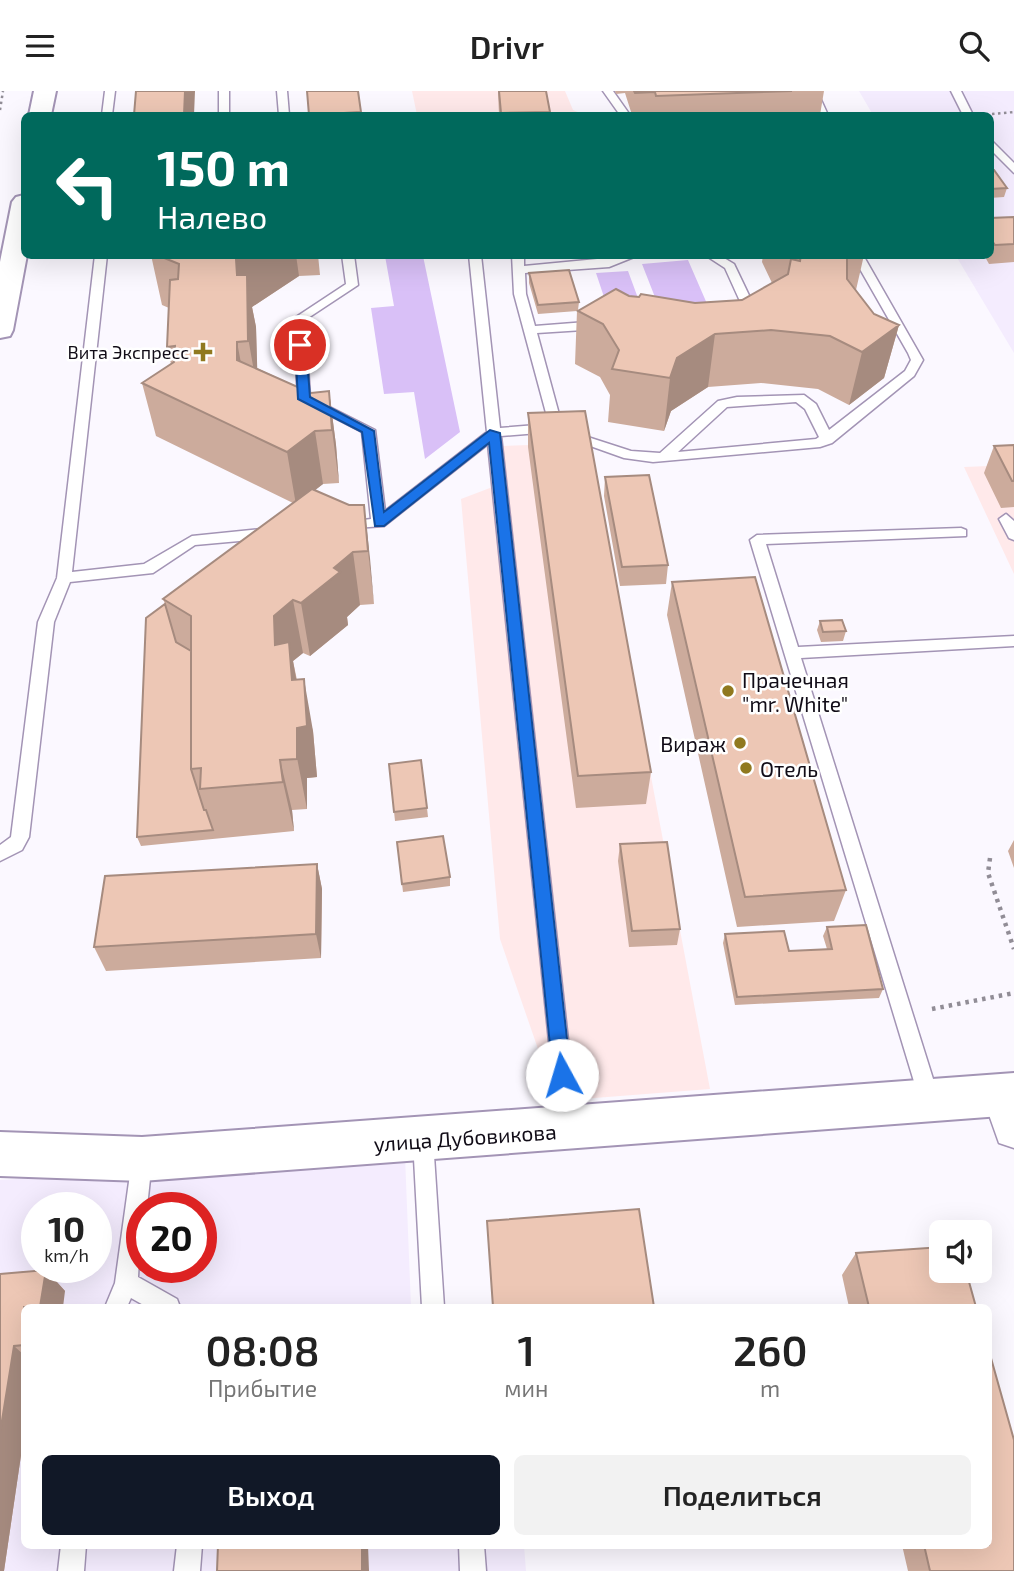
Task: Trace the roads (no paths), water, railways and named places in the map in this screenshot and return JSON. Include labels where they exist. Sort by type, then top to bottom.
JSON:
[{"type":"street","points":[[41,112],[45,91]]},
{"type":"street","points":[[0,330],[21,216]]},
{"type":"street","name":"улица Дубовикова","points":[[0,1154],[142,1160],[568,1130],[929,1098],[1010,1106]]},
{"type":"lane","points":[[107,112],[110,91]]},
{"type":"lane","points":[[224,91],[224,112]]},
{"type":"lane","points":[[282,91],[284,112]]},
{"type":"lane","points":[[608,91],[623,112]]},
{"type":"lane","points":[[812,91],[822,112]]},
{"type":"lane","points":[[956,91],[966,112]]},
{"type":"lane","points":[[994,148],[1014,170]]},
{"type":"lane","points":[[0,854],[16,845],[20,837],[46,622],[64,578],[101,259]]},
{"type":"lane","points":[[349,259],[352,285],[299,319],[304,399],[368,431],[379,523]]},
{"type":"lane","points":[[475,259],[568,1130]]},
{"type":"lane","points":[[518,259],[520,294],[555,428],[562,435],[629,454],[664,457],[811,445],[827,440],[910,373],[917,360],[860,259]]},
{"type":"lane","points":[[519,270],[609,264],[623,259]]},
{"type":"lane","points":[[718,259],[730,265],[750,310],[749,318],[734,326]]},
{"type":"lane","points":[[530,330],[619,324]]},
{"type":"lane","points":[[664,457],[723,404],[737,401],[799,398],[811,407],[827,440]]},
{"type":"lane","points":[[326,528],[379,523],[494,433],[555,428]]},
{"type":"lane","points":[[1006,519],[1014,535]]},
{"type":"lane","points":[[64,578],[148,569],[178,549],[206,538],[286,531]]},
{"type":"lane","points":[[929,1098],[757,540],[961,533]]},
{"type":"lane","points":[[793,653],[1014,641]]},
{"type":"lane","points":[[422,1140],[433,1304]]},
{"type":"lane","points":[[138,1192],[142,1160]]},
{"type":"lane","points":[[117,1304],[126,1283],[164,1304]]},
{"type":"lane","points":[[71,1571],[74,1549]]},
{"type":"lane","points":[[187,1571],[190,1549]]},
{"type":"lane","points":[[471,1549],[473,1571]]},
{"type":"place","name":"Вита Экспресс","points":[[203,352]]},
{"type":"place","name":"Прачечная \"mr. White\"","points":[[728,691]]},
{"type":"place","name":"Вираж","points":[[740,743]]},
{"type":"place","name":"Отель","points":[[746,768]]}]
